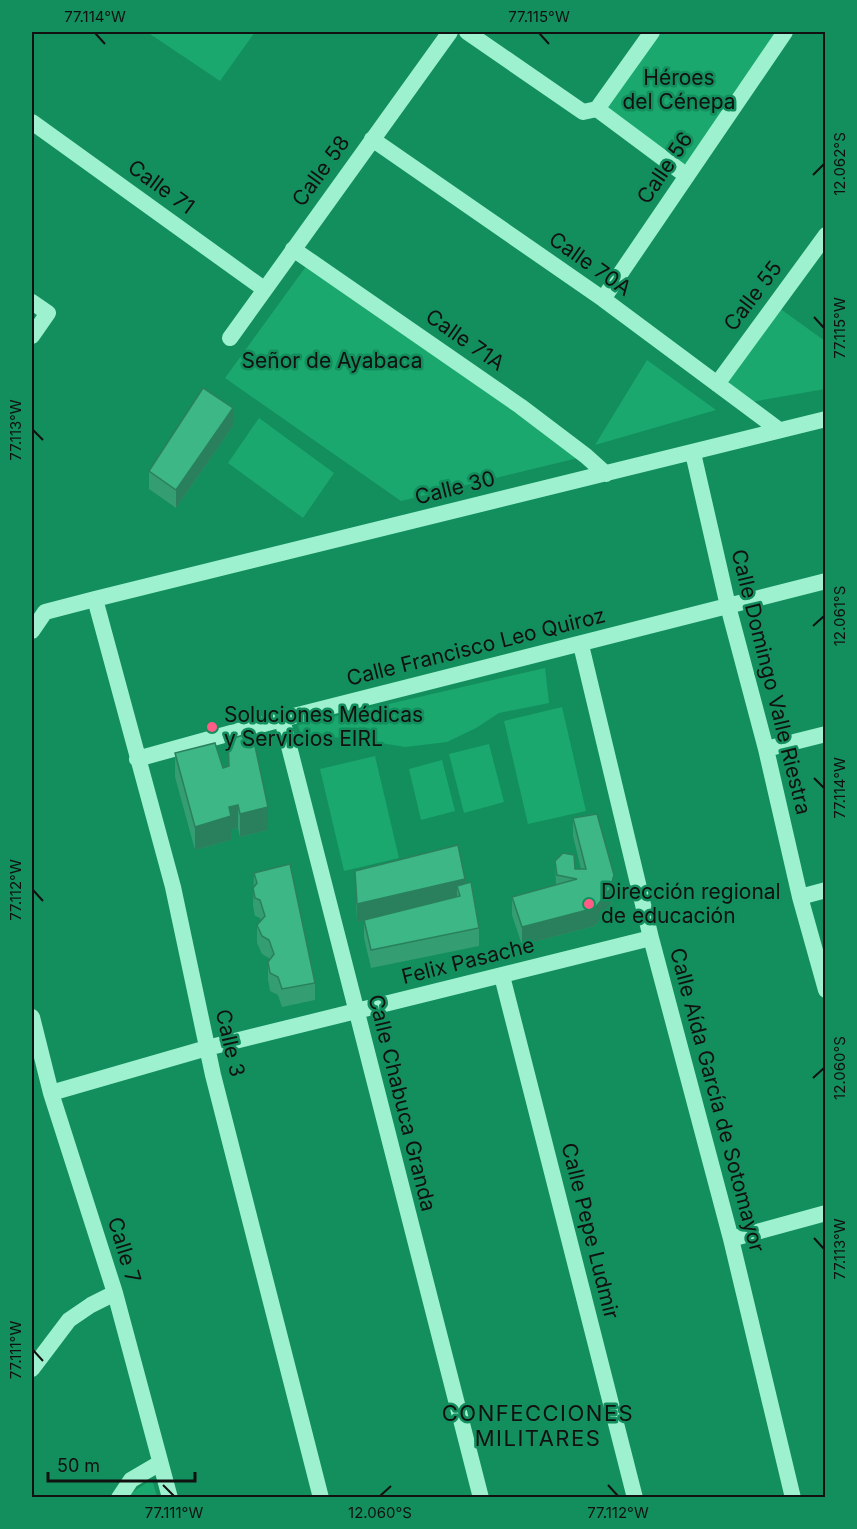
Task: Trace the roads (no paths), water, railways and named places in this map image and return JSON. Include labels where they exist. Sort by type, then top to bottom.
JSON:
[{"type":"street","name":"Calle 58","points":[[230,338],[450,32]]},
{"type":"street","points":[[467,32],[583,112],[597,109],[652,32]]},
{"type":"street","name":"Calle 56","points":[[603,300],[785,32]]},
{"type":"street","points":[[597,109],[687,176]]},
{"type":"street","name":"Calle 71","points":[[32,122],[264,289]]},
{"type":"street","name":"Calle 70A","points":[[372,139],[603,300],[779,430]]},
{"type":"street","name":"Calle 55","points":[[717,384],[825,235]]},
{"type":"street","name":"Calle 71A","points":[[293,249],[520,406],[606,474]]},
{"type":"street","points":[[32,302],[48,313],[32,336]]},
{"type":"street","name":"Calle 30","points":[[45,612],[825,419]]},
{"type":"street","name":"Calle Domingo Valle Riestra","points":[[693,453],[728,606],[766,749],[800,897],[825,990]]},
{"type":"street","name":"Calle Francisco Leo Quiroz","points":[[137,759],[282,719],[581,645],[825,581]]},
{"type":"street","name":"Calle 3","points":[[95,599],[173,886],[207,1048],[321,1497]]},
{"type":"street","points":[[32,602],[45,612],[32,631]]},
{"type":"street","name":"Calle Aída García de Sotomayor","points":[[581,645],[651,938],[731,1239],[793,1497]]},
{"type":"street","name":"Calle Chabuca Granda","points":[[282,719],[316,848],[355,1012],[481,1497]]},
{"type":"street","points":[[766,749],[825,734]]},
{"type":"street","points":[[800,897],[825,890]]},
{"type":"street","name":"Felix Pasache","points":[[51,1092],[207,1048],[651,938]]},
{"type":"street","name":"Calle Pepe Ludmir","points":[[502,976],[635,1497]]},
{"type":"street","name":"Calle 7","points":[[32,1017],[51,1092],[115,1293],[170,1497]]},
{"type":"street","points":[[731,1239],[825,1213]]},
{"type":"street","points":[[32,1369],[69,1320],[90,1305],[115,1293]]},
{"type":"street","points":[[119,1497],[131,1480],[160,1463]]},
{"type":"place","name":"Soluciones Médicas y Servicios EIRL","points":[[212,727]]},
{"type":"place","name":"Dirección regional de educación","points":[[589,904]]},
{"type":"district","name":"CONFECCIONES MILITARES","points":[[538,1426]]},
{"type":"park label","name":"Héroes del Cénepa","points":[[679,90]]},
{"type":"park label","name":"Señor de Ayabaca","points":[[332,361]]}]
